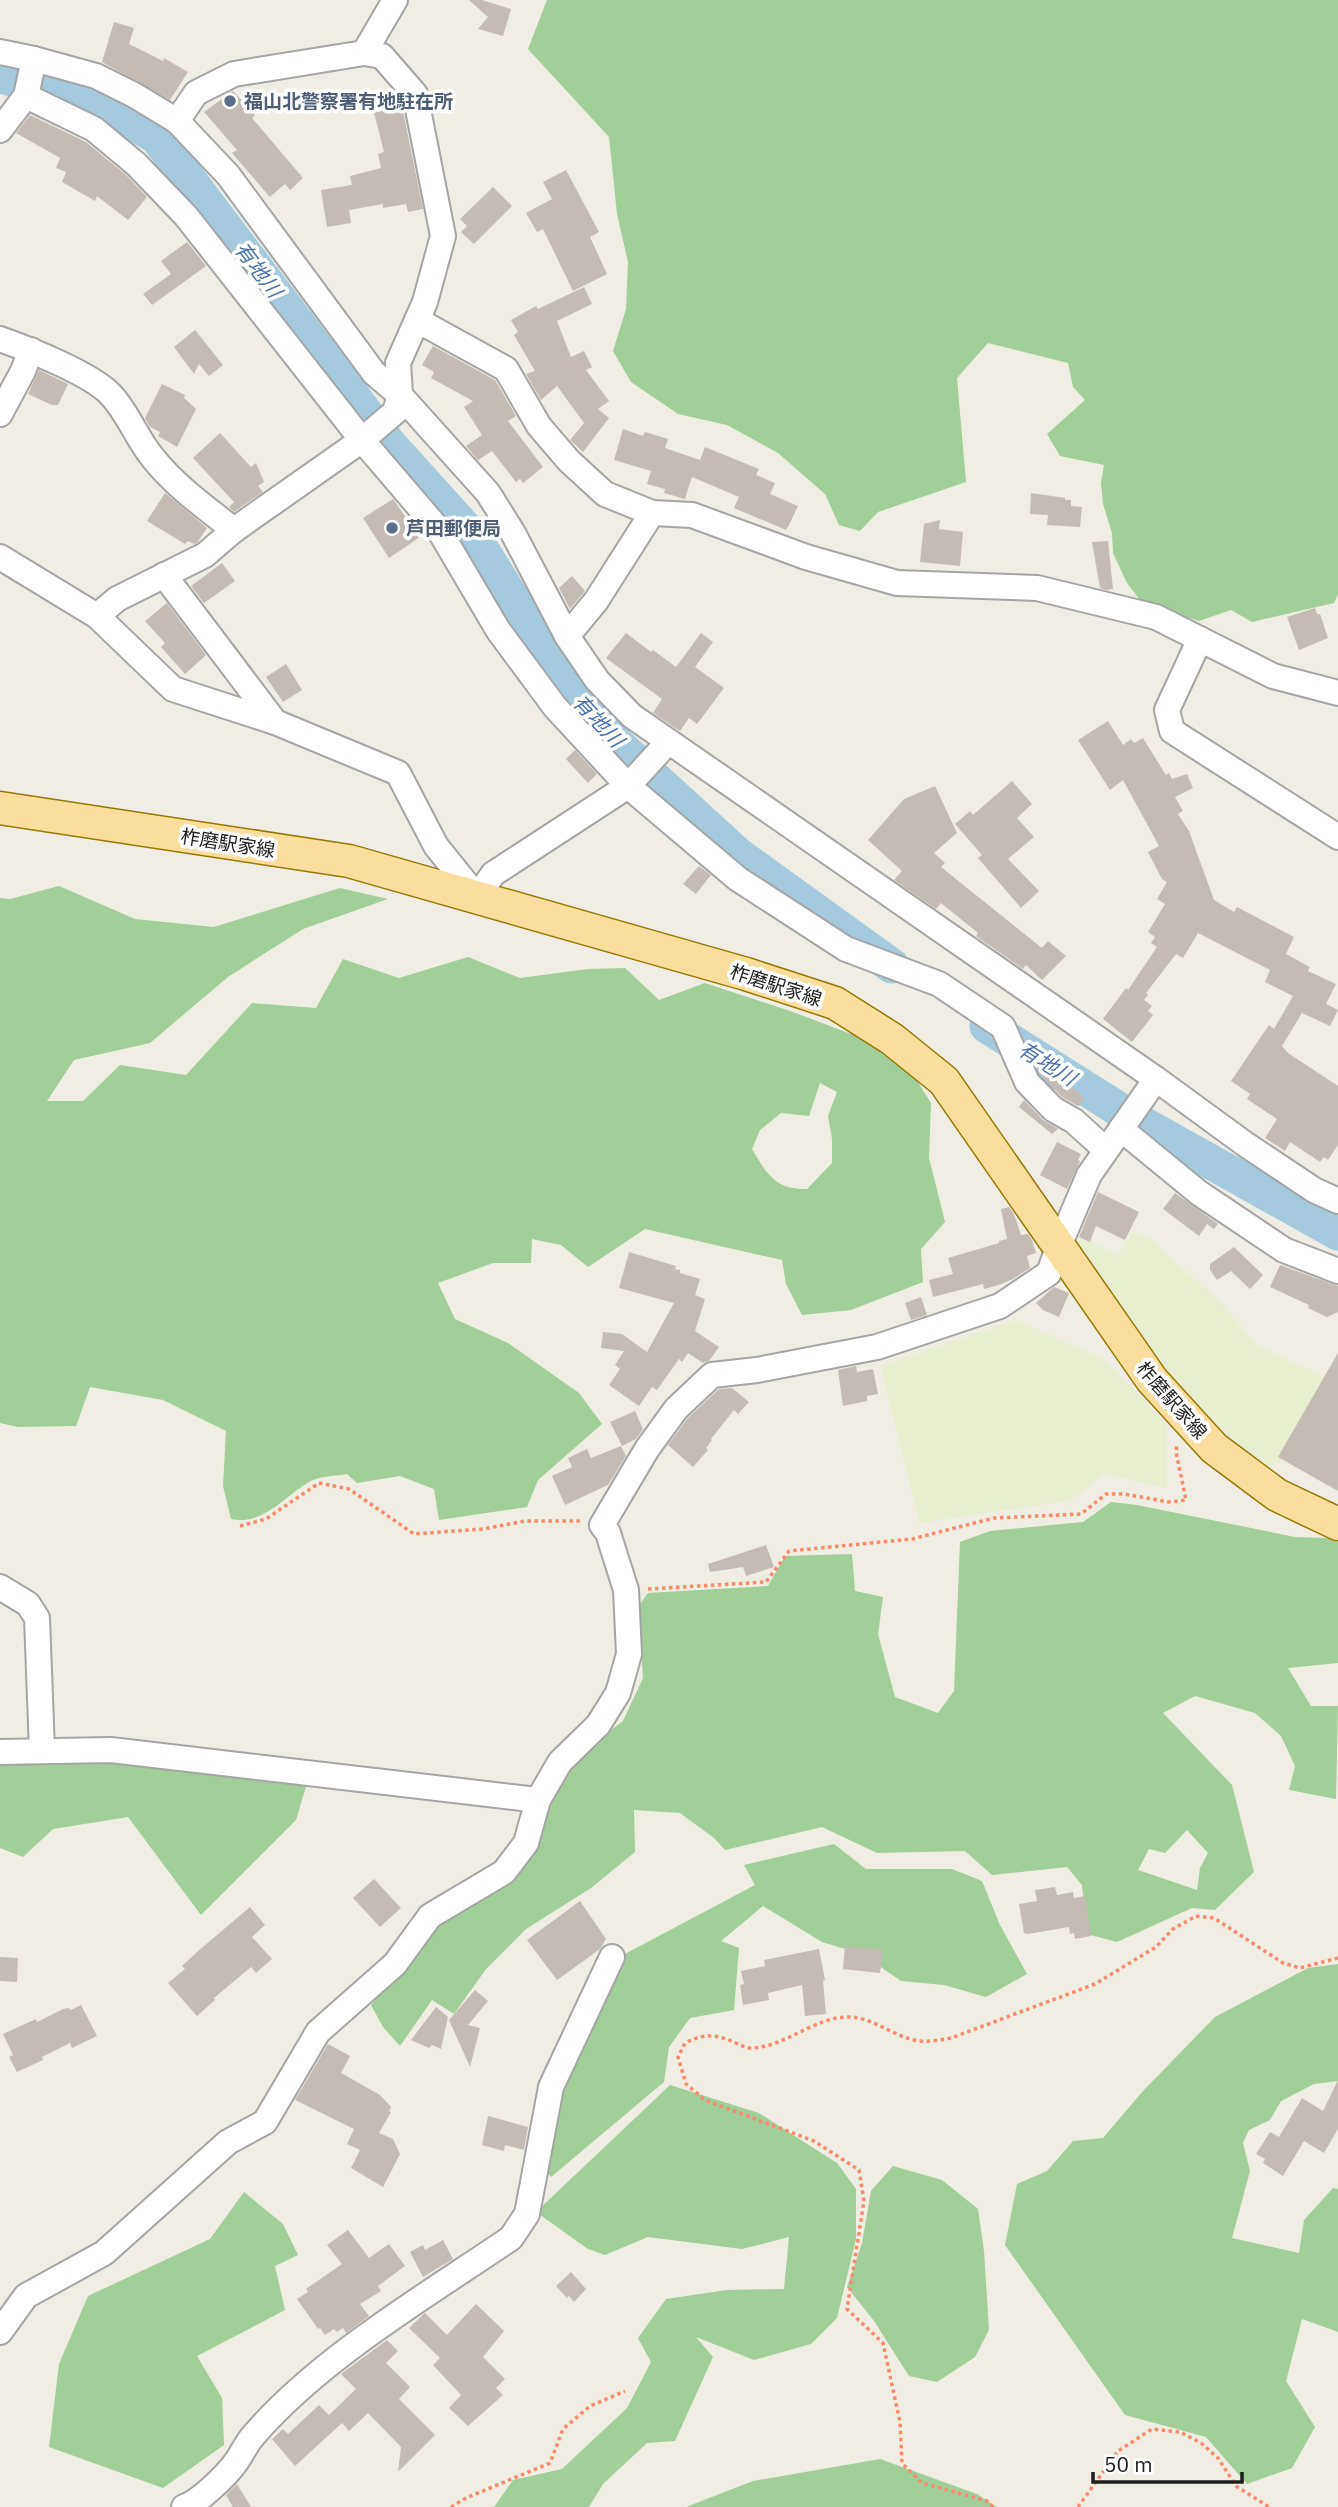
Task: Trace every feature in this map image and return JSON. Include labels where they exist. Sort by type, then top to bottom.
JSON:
[{"type":"main road","name":"柞磨駅家線","points":[[0,808],[349,862],[746,974],[835,1003],[892,1039],[944,1082],[984,1135],[1058,1248],[1152,1380],[1214,1448],[1277,1495],[1338,1524]]},
{"type":"street","points":[[364,53],[395,0]]},
{"type":"street","points":[[0,52],[96,76],[177,121],[228,175],[398,404],[488,494],[513,533],[567,636],[597,680],[632,716],[1152,1083],[1314,1190],[1338,1201]]},
{"type":"street","points":[[97,616],[117,598],[205,555],[234,530],[362,440],[398,404],[398,363],[425,302],[443,236],[415,94],[382,56],[364,53],[234,74],[196,93],[177,121]]},
{"type":"street","points":[[0,130],[26,96],[34,59]]},
{"type":"street","points":[[26,96],[94,129],[136,164],[186,216],[362,440],[439,530],[498,630],[555,707],[628,786],[738,879],[846,949],[939,984],[1003,1027],[1027,1082],[1053,1109],[1074,1121],[1106,1150]]},
{"type":"street","points":[[418,320],[506,369],[539,426],[569,461],[606,494],[652,513],[692,515],[806,557],[897,583],[1037,588],[1156,617],[1273,676],[1338,692]]},
{"type":"street","points":[[0,339],[31,350],[90,380],[110,394],[153,460],[192,498],[234,530]]},
{"type":"street","points":[[0,414],[31,350]]},
{"type":"street","points":[[567,636],[596,601],[652,513]]},
{"type":"street","points":[[0,557],[97,616],[173,689],[275,722],[398,773],[436,846],[477,897],[494,874],[628,786],[668,742]]},
{"type":"street","points":[[164,576],[275,722]]},
{"type":"street","points":[[1200,639],[1167,710],[1172,731],[1338,837]]},
{"type":"street","points":[[0,2332],[26,2295],[104,2253],[228,2142],[265,2122],[318,2032],[395,1964],[429,1916],[504,1872],[526,1843],[538,1800],[560,1762],[598,1725],[618,1693],[629,1654],[626,1590],[608,1534],[602,1525],[647,1449],[676,1409],[712,1375],[757,1370],[877,1347],[1000,1306],[1049,1273],[1089,1175],[1152,1083]]},
{"type":"street","points":[[1121,1129],[1199,1193],[1284,1250],[1338,1271]]},
{"type":"street","points":[[0,1587],[28,1604],[37,1618],[42,1751]]},
{"type":"street","points":[[0,1752],[111,1750],[538,1800]]},
{"type":"street","points":[[190,2506],[234,2464],[251,2437],[276,2411],[342,2355],[511,2238],[527,2214],[551,2087],[612,1957]]},
{"type":"path","points":[[626,1590],[766,1582],[789,1552],[912,1539],[993,1518],[1081,1514],[1106,1494],[1124,1493],[1169,1502],[1186,1500],[1176,1452],[1178,1437],[1188,1419]]},
{"type":"path","points":[[240,1526],[266,1519],[318,1483],[349,1489],[414,1534],[483,1529],[525,1521],[597,1521],[602,1525]]},
{"type":"path","points":[[993,2507],[987,2501],[922,2483],[902,2463],[900,2422],[883,2343],[847,2309],[864,2201],[859,2170],[814,2141],[705,2101],[686,2084],[678,2057],[685,2043],[702,2035],[718,2035],[748,2048],[775,2044],[816,2025],[845,2016],[865,2019],[913,2040],[951,2038],[1095,1984],[1156,1947],[1173,1930],[1196,1916],[1214,1918],[1283,1963],[1300,1968],[1338,1958]]},
{"type":"path","points":[[451,2507],[466,2498],[550,2463],[563,2430],[590,2406],[625,2391]]},
{"type":"path","points":[[1078,2507],[1118,2451],[1152,2429],[1180,2432],[1201,2443],[1218,2458],[1236,2486],[1269,2507]]},
{"type":"green space","points":[[547,0],[1338,0],[1338,594],[1334,603],[1252,622],[1231,610],[1199,621],[1143,604],[1127,583],[1113,553],[1112,533],[1103,504],[1101,483],[1104,465],[1060,456],[1047,434],[1085,400],[1073,387],[1068,363],[988,343],[957,378],[966,482],[878,512],[860,531],[839,525],[825,494],[778,453],[727,425],[678,414],[631,382],[613,351],[626,309],[628,262],[617,214],[609,137],[528,49]]},
{"type":"green space","points":[[59,886],[135,919],[214,927],[340,888],[388,899],[303,929],[228,977],[150,1043],[74,1060],[47,1101],[83,1101],[120,1065],[186,1075],[252,1003],[316,1008],[343,959],[399,978],[468,957],[520,978],[588,969],[625,968],[659,1000],[705,983],[867,1040],[916,1079],[931,1103],[929,1158],[945,1222],[921,1249],[923,1282],[851,1310],[802,1315],[786,1284],[782,1260],[645,1229],[588,1267],[561,1245],[532,1239],[531,1263],[493,1263],[438,1283],[455,1319],[508,1343],[579,1393],[602,1424],[538,1480],[527,1507],[439,1520],[434,1489],[400,1476],[357,1483],[347,1474],[313,1480],[272,1509],[253,1518],[231,1519],[223,1486],[226,1431],[163,1400],[90,1387],[76,1426],[18,1427],[0,1423],[0,898],[10,899]],"holes":[[[820,1083],[837,1092],[828,1116],[832,1163],[807,1189],[787,1187],[773,1179],[752,1149],[760,1130],[781,1113],[809,1116]]]},
{"type":"green space","points":[[1132,1231],[1149,1238],[1218,1300],[1258,1346],[1328,1378],[1280,1464],[1257,1467],[1179,1395],[1074,1254],[1081,1237],[1118,1256]]},
{"type":"green space","points":[[1016,1320],[1103,1359],[1167,1424],[1167,1488],[1105,1474],[1069,1501],[919,1523],[880,1366]]},
{"type":"green space","points":[[1111,1502],[1295,1537],[1327,1538],[1338,1542],[1338,1663],[1288,1668],[1311,1706],[1338,1706],[1336,1799],[1289,1790],[1295,1766],[1281,1736],[1255,1713],[1195,1696],[1163,1713],[1232,1785],[1254,1872],[1215,1910],[1192,1908],[1117,1942],[1087,1934],[1082,1885],[1067,1867],[992,1875],[965,1851],[877,1853],[822,1827],[725,1850],[714,1838],[680,1813],[634,1810],[635,1852],[591,1888],[526,1929],[486,1969],[454,2014],[432,2000],[400,2046],[383,2027],[371,2005],[451,1913],[537,1823],[579,1754],[623,1721],[643,1678],[638,1607],[648,1593],[768,1586],[785,1556],[852,1554],[855,1591],[883,1597],[878,1634],[895,1697],[938,1713],[954,1691],[960,1542],[990,1531],[1083,1522]],"holes":[[[1187,1830],[1208,1853],[1200,1868],[1197,1890],[1138,1870],[1149,1849],[1165,1853]]]},
{"type":"green space","points":[[37,1759],[150,1763],[307,1783],[296,1820],[201,1915],[128,1817],[53,1829],[23,1857],[0,1848],[0,1765]]},
{"type":"green space","points":[[834,1844],[866,1869],[952,1869],[982,1881],[1000,1925],[1027,1974],[986,1997],[944,1985],[901,1981],[862,1954],[822,1942],[763,1906],[721,1941],[739,1948],[734,2010],[690,2018],[669,2047],[664,2082],[551,2177],[544,2168],[560,2101],[623,1955],[755,1885],[744,1865]]},
{"type":"green space","points":[[1338,1964],[1338,2081],[1314,2084],[1281,2101],[1270,2120],[1249,2130],[1243,2143],[1250,2171],[1232,2238],[1299,2253],[1304,2220],[1333,2188],[1338,2189],[1338,2332],[1302,2319],[1286,2381],[1315,2427],[1292,2468],[1247,2484],[1206,2437],[1125,2415],[1005,2245],[1017,2184],[1047,2171],[1073,2141],[1103,2138],[1143,2091],[1215,2017],[1308,1968]]},
{"type":"green space","points":[[670,2085],[759,2113],[837,2163],[856,2189],[856,2239],[837,2318],[811,2344],[754,2360],[696,2337],[713,2357],[675,2441],[647,2443],[603,2484],[589,2507],[494,2507],[513,2480],[562,2469],[627,2408],[651,2362],[638,2338],[666,2299],[727,2290],[784,2289],[789,2237],[742,2249],[648,2237],[605,2255],[588,2249],[536,2212]]},
{"type":"green space","points":[[893,2166],[942,2180],[978,2209],[984,2251],[989,2330],[975,2357],[937,2382],[909,2376],[874,2321],[847,2287],[862,2243],[871,2191]]},
{"type":"green space","points":[[244,2192],[283,2224],[298,2255],[275,2266],[285,2310],[197,2356],[222,2398],[224,2445],[163,2488],[49,2447],[59,2364],[88,2296],[210,2239]]},
{"type":"green space","points":[[880,2459],[977,2494],[997,2507],[686,2507],[753,2481]]},
{"type":"building","points":[[469,0],[482,0],[511,9],[503,36],[478,29],[488,17]]},
{"type":"building","points":[[114,22],[134,28],[129,44],[163,61],[164,58],[188,72],[170,100],[102,62]]},
{"type":"building","points":[[233,91],[255,115],[252,118],[303,178],[290,190],[285,184],[270,197],[232,153],[237,150],[204,112]]},
{"type":"building","points":[[402,106],[423,209],[408,212],[406,204],[383,208],[383,204],[349,210],[351,223],[327,227],[321,190],[352,185],[350,176],[381,168],[378,154],[384,152],[374,113]]},
{"type":"building","points":[[30,115],[86,142],[126,175],[147,197],[128,220],[97,196],[95,201],[62,182],[66,172],[56,168],[60,158],[16,133]]},
{"type":"building","points":[[566,170],[599,232],[590,237],[607,274],[573,291],[543,229],[537,232],[526,213],[552,199],[543,182]]},
{"type":"building","points":[[493,187],[512,206],[474,244],[461,232],[467,226],[460,219]]},
{"type":"building","points":[[187,242],[206,266],[152,305],[143,294],[171,274],[161,261]]},
{"type":"building","points":[[584,287],[592,304],[557,321],[571,357],[584,351],[592,367],[586,370],[609,401],[598,409],[609,418],[583,452],[570,440],[584,423],[557,386],[541,400],[526,374],[535,371],[514,335],[518,332],[511,320],[536,306],[538,309]]},
{"type":"building","points":[[195,330],[223,365],[209,376],[199,364],[194,374],[174,347]]},
{"type":"building","points":[[433,346],[495,380],[516,416],[508,421],[543,467],[523,483],[520,479],[516,482],[492,451],[478,460],[466,446],[482,435],[464,407],[473,401],[431,378],[434,372],[422,365]]},
{"type":"building","points":[[39,370],[68,384],[58,405],[28,394]]},
{"type":"building","points":[[162,384],[185,395],[184,398],[196,409],[177,447],[158,436],[160,432],[150,427],[145,418]]},
{"type":"building","points":[[623,429],[643,436],[645,432],[668,439],[665,448],[700,460],[705,447],[759,469],[756,475],[775,483],[770,494],[798,506],[789,525],[786,530],[734,508],[739,497],[692,477],[685,499],[664,493],[665,489],[647,484],[651,471],[614,460]]},
{"type":"building","points":[[220,433],[251,467],[256,463],[264,482],[258,486],[263,492],[234,512],[229,507],[234,502],[193,458]]},
{"type":"building","points":[[165,493],[207,528],[197,543],[188,541],[185,544],[147,521]]},
{"type":"building","points":[[1031,493],[1065,498],[1071,500],[1071,506],[1082,507],[1080,527],[1047,525],[1048,515],[1030,514]]},
{"type":"building","points":[[393,499],[420,537],[389,558],[363,518]]},
{"type":"building","points":[[940,520],[939,529],[963,532],[960,566],[920,562],[924,524]]},
{"type":"building","points":[[1108,541],[1113,589],[1106,590],[1100,588],[1092,542]]},
{"type":"building","points":[[222,563],[235,581],[204,603],[191,586]]},
{"type":"building","points":[[572,576],[585,591],[570,609],[559,588]]},
{"type":"building","points":[[167,603],[206,655],[185,674],[161,647],[165,643],[145,621]]},
{"type":"building","points":[[1315,608],[1317,614],[1320,614],[1328,638],[1299,650],[1287,617]]},
{"type":"building","points":[[626,633],[676,667],[701,633],[713,642],[695,667],[724,688],[697,724],[689,718],[680,731],[653,713],[662,699],[606,658]]},
{"type":"building","points":[[286,664],[302,690],[283,702],[266,677]]},
{"type":"building","points":[[1108,721],[1123,745],[1131,739],[1134,743],[1143,738],[1166,775],[1169,773],[1172,779],[1187,774],[1193,788],[1175,797],[1183,811],[1178,814],[1189,831],[1214,900],[1234,912],[1237,907],[1294,937],[1286,954],[1310,967],[1308,971],[1336,984],[1326,1004],[1338,1010],[1330,1026],[1302,1013],[1282,1046],[1288,1053],[1338,1086],[1338,1145],[1328,1160],[1324,1157],[1320,1162],[1290,1142],[1285,1151],[1265,1138],[1277,1119],[1247,1099],[1250,1094],[1231,1081],[1269,1025],[1274,1029],[1293,996],[1265,982],[1270,970],[1198,933],[1183,958],[1176,954],[1146,993],[1148,995],[1144,1000],[1152,1006],[1148,1011],[1153,1015],[1132,1042],[1103,1019],[1126,988],[1128,990],[1157,947],[1151,943],[1155,937],[1148,932],[1165,904],[1157,899],[1167,882],[1162,879],[1148,852],[1159,846],[1123,780],[1110,790],[1078,740]]},
{"type":"building","points":[[575,750],[597,774],[588,783],[566,759]]},
{"type":"building","points":[[1012,781],[1032,804],[1017,818],[1034,837],[1008,859],[1039,891],[1021,908],[978,858],[982,855],[955,824],[970,811],[973,815]]},
{"type":"building","points":[[935,786],[957,833],[934,853],[945,863],[941,867],[1042,948],[1048,941],[1066,956],[1042,980],[1026,965],[1023,969],[976,936],[978,933],[941,903],[936,909],[894,880],[902,871],[868,840],[904,799]]},
{"type":"building","points":[[699,866],[711,875],[696,894],[683,884]]},
{"type":"building","points":[[1027,1045],[1085,1099],[1078,1106],[1062,1097],[1040,1074]]},
{"type":"building","points":[[1024,1100],[1043,1120],[1058,1129],[1052,1134],[1019,1107]]},
{"type":"building","points":[[1057,1142],[1081,1154],[1067,1189],[1040,1175]]},
{"type":"building","points":[[1098,1192],[1139,1212],[1125,1240],[1096,1226],[1090,1242],[1079,1237]]},
{"type":"building","points":[[1175,1193],[1218,1224],[1214,1229],[1207,1224],[1199,1236],[1163,1209]]},
{"type":"building","points":[[1009,1207],[1021,1235],[1028,1234],[1032,1240],[1036,1253],[1027,1256],[1030,1268],[999,1285],[984,1289],[983,1284],[933,1297],[929,1280],[953,1274],[948,1258],[1007,1239],[1001,1209]]},
{"type":"building","points":[[1234,1247],[1263,1275],[1250,1289],[1231,1271],[1217,1280],[1210,1270],[1210,1264]]},
{"type":"building","points":[[629,1252],[676,1266],[675,1269],[680,1270],[680,1273],[700,1279],[695,1295],[705,1299],[695,1331],[719,1347],[709,1361],[703,1363],[688,1353],[682,1362],[679,1359],[657,1390],[652,1387],[639,1406],[609,1385],[620,1369],[615,1365],[624,1351],[601,1348],[603,1332],[622,1334],[647,1352],[674,1303],[619,1288]]},
{"type":"building","points":[[1280,1265],[1338,1286],[1338,1312],[1327,1317],[1308,1308],[1309,1305],[1270,1287]]},
{"type":"building","points":[[1054,1287],[1069,1293],[1059,1317],[1043,1310],[1036,1303]]},
{"type":"building","points":[[921,1297],[927,1315],[911,1320],[905,1303]]},
{"type":"building","points":[[1338,1353],[1338,1491],[1278,1457]]},
{"type":"building","points":[[856,1366],[857,1372],[873,1369],[878,1394],[867,1396],[867,1401],[843,1406],[838,1370]]},
{"type":"building","points":[[732,1388],[749,1402],[738,1414],[734,1410],[711,1439],[706,1448],[708,1450],[693,1467],[668,1445],[687,1419],[719,1389]]},
{"type":"building","points":[[635,1411],[643,1429],[636,1439],[622,1446],[610,1422]]},
{"type":"building","points":[[621,1446],[626,1456],[608,1485],[565,1505],[552,1476],[572,1467],[568,1458],[587,1449],[591,1458]]},
{"type":"building","points":[[766,1545],[774,1567],[746,1576],[743,1567],[710,1572],[708,1564]]},
{"type":"building","points":[[374,1879],[401,1908],[380,1927],[353,1898]]},
{"type":"building","points":[[1055,1887],[1057,1895],[1073,1892],[1074,1898],[1085,1896],[1091,1936],[1075,1939],[1074,1933],[1070,1934],[1069,1927],[1024,1933],[1019,1904],[1037,1901],[1035,1890]]},
{"type":"building","points":[[580,1901],[606,1939],[600,1949],[557,1980],[527,1940]]},
{"type":"building","points":[[250,1907],[265,1925],[252,1937],[272,1959],[256,1973],[251,1967],[197,2016],[168,1983],[185,1969],[182,1966],[197,1952]]},
{"type":"building","points":[[845,1946],[883,1950],[880,1973],[843,1969]]},
{"type":"building","points":[[819,1949],[825,1980],[826,2014],[805,2016],[802,1985],[768,1993],[769,2000],[743,2005],[740,1985],[744,1984],[741,1971],[765,1966],[764,1960]]},
{"type":"building","points":[[0,1957],[18,1958],[17,1982],[0,1981]]},
{"type":"building","points":[[475,1990],[488,2001],[468,2025],[480,2028],[470,2067],[449,2020]]},
{"type":"building","points":[[81,2005],[97,2036],[72,2048],[70,2043],[17,2072],[9,2057],[13,2055],[3,2034],[36,2019],[37,2022],[63,2009],[71,2010]]},
{"type":"building","points":[[436,2007],[448,2017],[441,2049],[432,2045],[429,2048],[411,2040]]},
{"type":"building","points":[[328,2044],[350,2056],[341,2073],[380,2095],[391,2107],[379,2133],[393,2139],[400,2154],[383,2187],[351,2168],[360,2150],[347,2144],[354,2129],[295,2100]]},
{"type":"building","points":[[1338,2080],[1338,2129],[1324,2153],[1304,2141],[1283,2176],[1263,2163],[1265,2159],[1256,2154],[1270,2132],[1279,2137],[1302,2098],[1323,2111]]},
{"type":"building","points":[[488,2116],[528,2127],[524,2150],[505,2145],[504,2151],[482,2145]]},
{"type":"building","points":[[348,2230],[369,2258],[389,2244],[405,2266],[378,2286],[381,2291],[360,2304],[369,2316],[346,2333],[343,2328],[337,2332],[334,2329],[325,2335],[297,2299],[308,2292],[306,2289],[342,2264],[327,2245]]},
{"type":"building","points":[[443,2240],[453,2259],[423,2277],[410,2252],[423,2245],[425,2250]]},
{"type":"building","points":[[571,2272],[586,2289],[574,2302],[556,2286]]},
{"type":"building","points":[[476,2304],[504,2331],[483,2357],[505,2379],[496,2388],[503,2395],[468,2426],[449,2408],[461,2395],[433,2365],[440,2358],[409,2328],[425,2313],[447,2335]]},
{"type":"building","points":[[387,2340],[398,2351],[386,2363],[410,2387],[399,2399],[435,2435],[398,2472],[401,2447],[368,2413],[349,2431],[342,2423],[295,2466],[272,2439],[283,2429],[288,2434],[319,2405],[329,2415],[356,2389],[341,2374]]},
{"type":"building","points":[[237,2484],[251,2507],[233,2507],[226,2495]]},
{"type":"waterway","name":"有地川","points":[[0,76],[91,99],[156,136],[389,444],[475,539],[571,693],[617,744],[737,854],[892,966]]},
{"type":"waterway","name":"有地川","points":[[987,1026],[1134,1119],[1338,1233]]},
{"type":"place","name":"福山北警察署有地駐在所","points":[[230,101]]},
{"type":"place","name":"芦田郵便局","points":[[392,528]]}]
